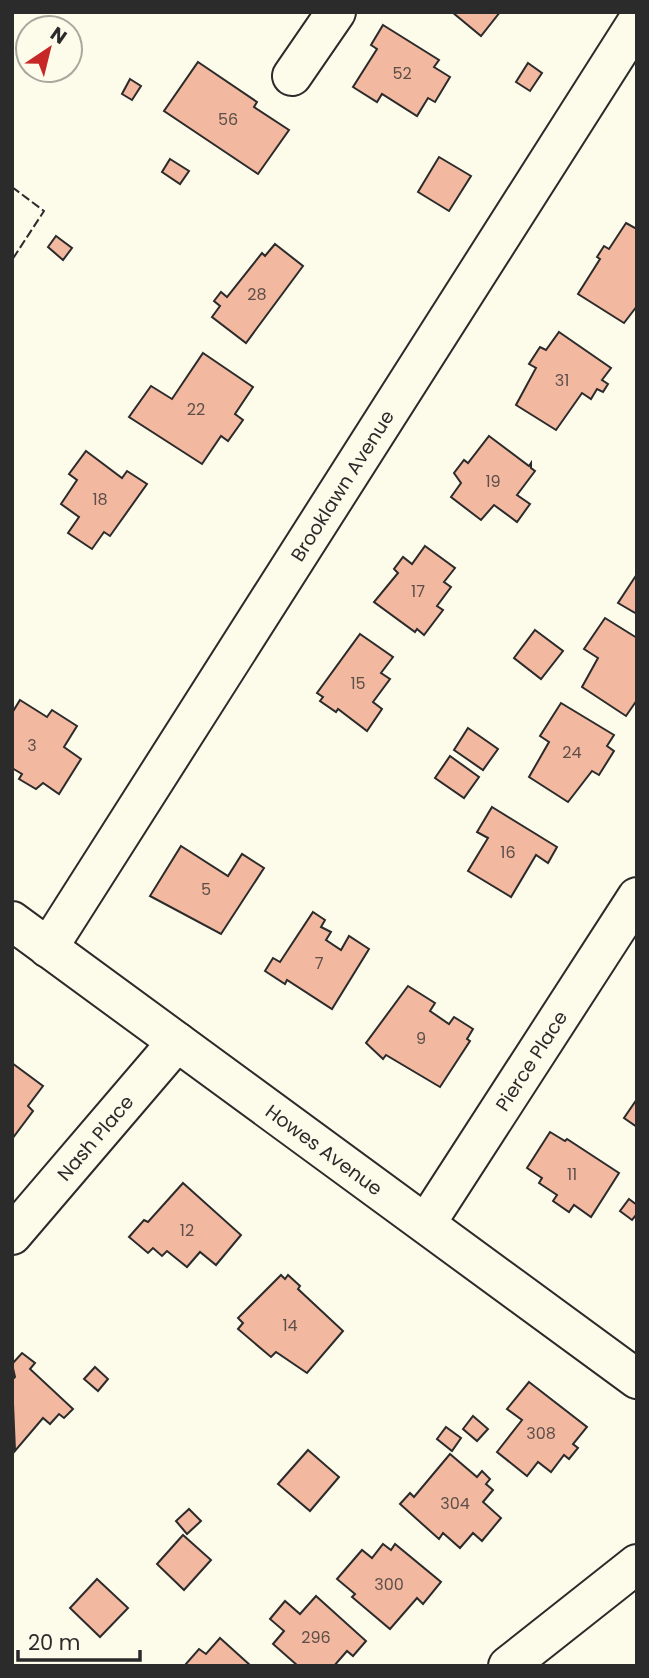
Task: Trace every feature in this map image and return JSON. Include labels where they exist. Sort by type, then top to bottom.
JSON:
[{"type":"street","points":[[292,76],[336,12]]},
{"type":"street","name":"Brooklawn Avenue","points":[[48,948],[637,22]]},
{"type":"street","name":"Pierce Place","points":[[427,1222],[637,897]]},
{"type":"street","name":"Howes Avenue","points":[[12,921],[427,1222],[637,1379]]},
{"type":"street","name":"Nash Place","points":[[12,1235],[177,1042]]},
{"type":"street","points":[[508,1666],[637,1564]]},
{"type":"building","points":[[452,12],[500,12],[481,36]]},
{"type":"building","points":[[383,25],[439,60],[434,67],[450,77],[435,102],[428,98],[417,116],[382,94],[377,102],[353,87],[377,49],[371,45]]},
{"type":"building","points":[[198,62],[257,102],[254,107],[289,130],[258,174],[164,111]]},
{"type":"building","points":[[528,63],[542,73],[530,91],[516,82]]},
{"type":"building","points":[[130,79],[141,86],[132,100],[122,94]]},
{"type":"building","points":[[439,157],[471,176],[449,211],[418,192]]},
{"type":"building","points":[[170,159],[189,171],[180,184],[162,172]]},
{"type":"building","points":[[626,223],[637,229],[637,306],[624,323],[578,294],[600,259],[597,257],[604,246],[609,249]]},
{"type":"building","points":[[56,236],[72,248],[63,260],[48,247]]},
{"type":"building","points":[[275,244],[303,266],[246,343],[212,317],[220,306],[214,301],[221,292],[227,297],[262,253],[265,256]]},
{"type":"building","points":[[559,332],[611,368],[602,380],[608,384],[603,392],[597,389],[591,399],[582,393],[556,430],[516,405],[536,368],[529,364],[540,347],[546,350]]},
{"type":"building","points":[[203,353],[253,387],[235,414],[243,420],[228,441],[221,436],[202,464],[129,417],[151,386],[172,399]]},
{"type":"building","points":[[489,436],[529,466],[531,463],[531,468],[535,471],[517,495],[530,504],[517,522],[494,505],[481,520],[451,497],[461,483],[454,473],[464,460],[468,463]]},
{"type":"building","points":[[86,451],[122,478],[127,471],[147,484],[110,536],[104,532],[92,549],[68,533],[79,517],[61,504],[77,480],[69,474]]},
{"type":"building","points":[[425,546],[455,568],[444,582],[451,587],[437,606],[443,610],[424,635],[417,629],[415,632],[374,602],[398,573],[394,569],[403,557],[412,564]]},
{"type":"building","points":[[637,574],[637,614],[618,603]]},
{"type":"building","points":[[605,618],[637,638],[637,700],[626,716],[582,687],[598,658],[584,649]]},
{"type":"building","points":[[535,630],[563,651],[541,679],[514,658]]},
{"type":"building","points":[[360,634],[393,657],[381,673],[390,679],[373,702],[382,709],[367,731],[338,709],[336,712],[320,701],[323,697],[317,693]]},
{"type":"building","points":[[20,700],[47,717],[52,710],[77,726],[64,747],[81,759],[59,794],[43,783],[36,789],[19,779],[22,774],[12,768],[12,713]]},
{"type":"building","points":[[561,703],[614,735],[607,746],[614,751],[599,775],[592,771],[568,802],[529,777],[549,742],[540,736]]},
{"type":"building","points":[[468,728],[498,749],[483,770],[454,750]]},
{"type":"building","points":[[450,756],[479,777],[464,798],[435,778]]},
{"type":"building","points":[[492,807],[557,847],[548,863],[536,855],[511,897],[468,871],[488,838],[477,832]]},
{"type":"building","points":[[181,846],[228,876],[242,854],[264,868],[221,934],[150,896]]},
{"type":"building","points":[[313,912],[325,920],[321,927],[331,932],[326,940],[341,950],[349,936],[369,949],[332,1009],[287,980],[285,984],[265,971],[273,958],[280,962]]},
{"type":"building","points":[[408,986],[435,1003],[430,1011],[449,1024],[454,1017],[473,1029],[467,1039],[470,1041],[440,1087],[386,1055],[383,1059],[366,1043]]},
{"type":"building","points":[[12,1063],[43,1086],[28,1106],[33,1111],[12,1139]]},
{"type":"building","points":[[637,1099],[637,1127],[624,1118]]},
{"type":"building","points":[[550,1132],[565,1141],[567,1139],[619,1173],[591,1217],[574,1205],[569,1212],[553,1201],[557,1195],[539,1183],[542,1178],[527,1168]]},
{"type":"building","points":[[183,1183],[241,1235],[216,1265],[200,1252],[187,1267],[167,1251],[162,1256],[153,1248],[148,1253],[129,1237],[144,1220],[148,1222]]},
{"type":"building","points":[[629,1199],[637,1205],[637,1214],[632,1220],[620,1211]]},
{"type":"building","points":[[281,1275],[285,1279],[288,1275],[300,1286],[298,1289],[343,1331],[307,1373],[276,1352],[271,1357],[238,1329],[243,1323],[238,1318]]},
{"type":"building","points":[[22,1353],[35,1363],[30,1369],[73,1409],[64,1418],[59,1414],[50,1424],[43,1418],[15,1451],[12,1380],[15,1377],[12,1364]]},
{"type":"building","points":[[95,1367],[108,1379],[98,1391],[84,1379]]},
{"type":"building","points":[[529,1382],[587,1427],[573,1444],[578,1448],[569,1459],[564,1455],[551,1472],[538,1462],[527,1476],[497,1452],[522,1420],[507,1409]]},
{"type":"building","points":[[473,1416],[488,1429],[477,1441],[463,1429]]},
{"type":"building","points":[[446,1427],[461,1438],[452,1451],[437,1439]]},
{"type":"building","points":[[308,1450],[339,1477],[310,1511],[278,1484]]},
{"type":"building","points":[[450,1454],[477,1477],[482,1471],[490,1479],[486,1484],[493,1490],[483,1502],[501,1518],[482,1541],[473,1533],[460,1548],[443,1533],[439,1539],[400,1504],[410,1493],[414,1497]]},
{"type":"building","points":[[189,1509],[201,1521],[187,1534],[176,1521]]},
{"type":"building","points":[[183,1535],[211,1560],[184,1590],[157,1564]]},
{"type":"building","points":[[383,1544],[391,1550],[395,1544],[441,1582],[423,1604],[417,1598],[390,1629],[352,1597],[355,1594],[337,1579],[362,1550],[372,1558]]},
{"type":"building","points":[[97,1579],[128,1608],[100,1637],[70,1608]]},
{"type":"building","points":[[316,1596],[366,1641],[353,1656],[347,1651],[334,1666],[298,1666],[273,1644],[284,1631],[270,1619],[285,1601],[300,1614]]},
{"type":"building","points":[[220,1638],[251,1666],[185,1665],[199,1649],[206,1654]]},
{"type":"fence","points":[[12,187],[44,211],[12,260]]}]
